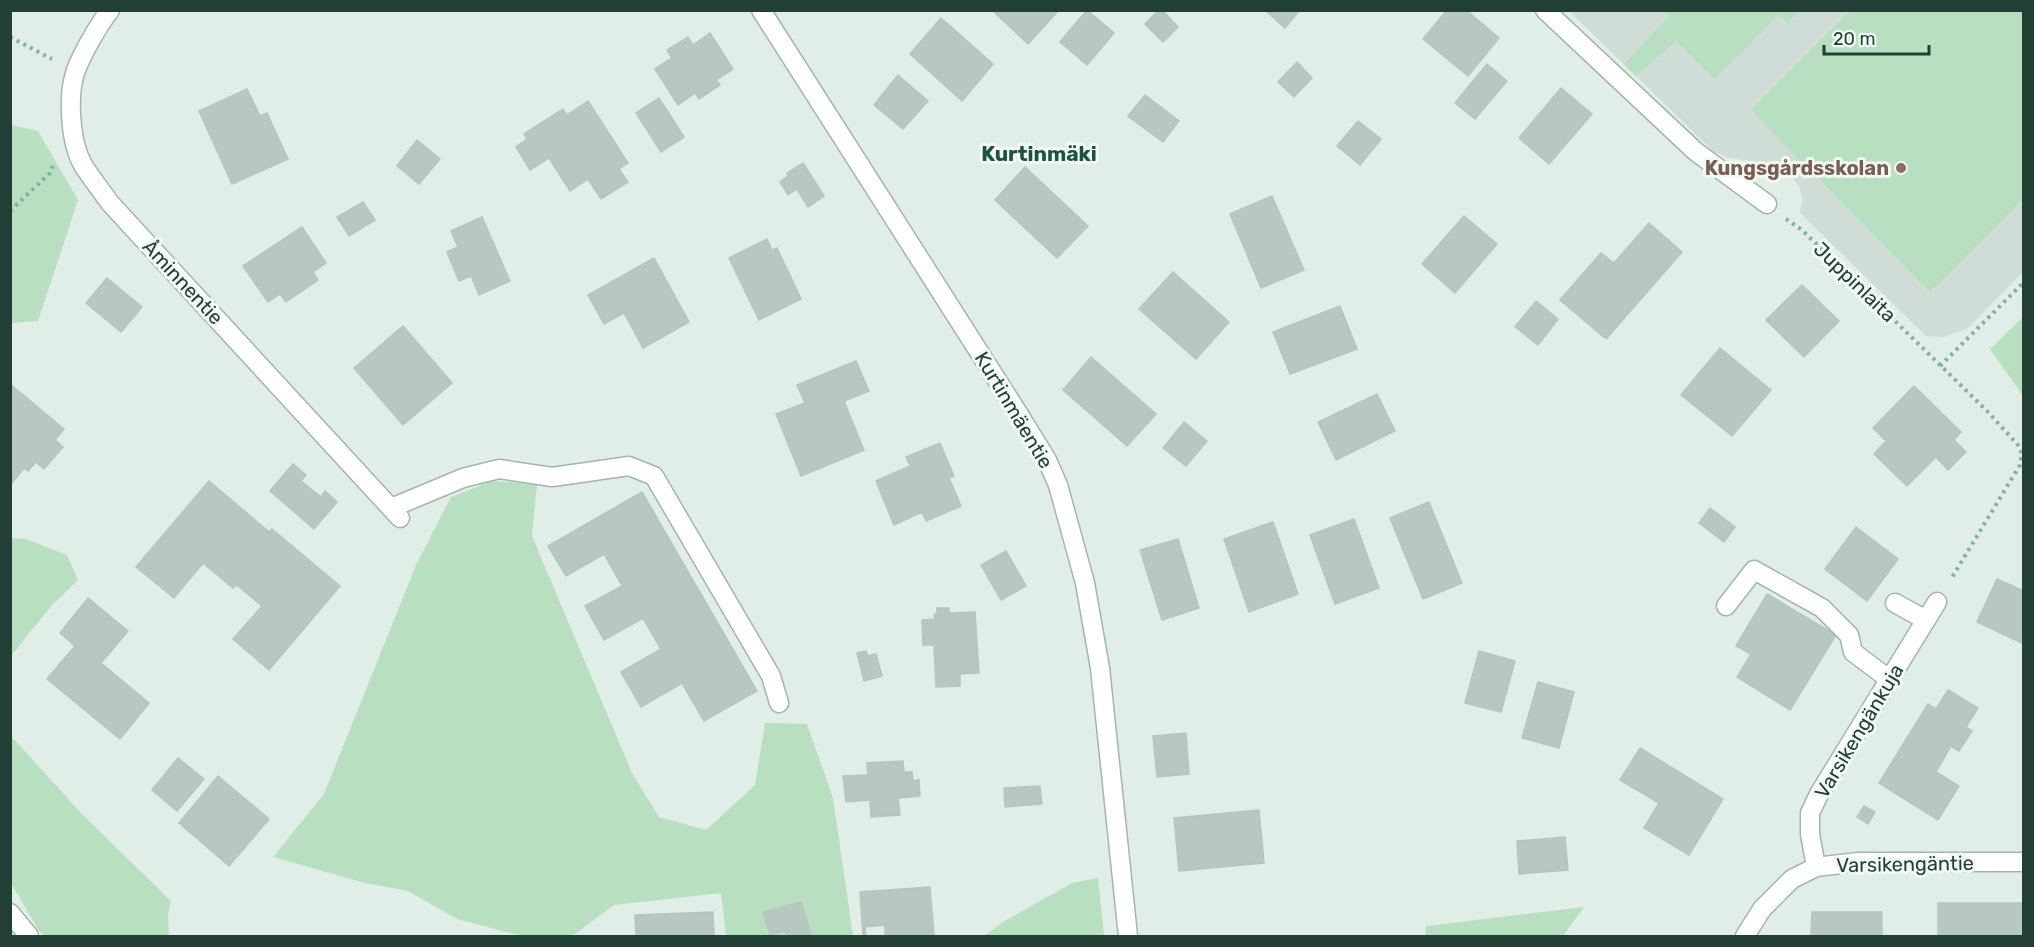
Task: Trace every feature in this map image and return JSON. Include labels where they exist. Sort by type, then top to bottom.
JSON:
[{"type":"street","name":"Åminnentie","points":[[110,10],[75,71],[72,130],[82,164],[110,203],[396,513],[463,478],[499,469],[552,477],[629,466],[654,476],[771,676],[779,704]]},
{"type":"street","name":"Kurtinmäentie","points":[[761,10],[1018,412],[1047,460],[1058,484],[1085,583],[1100,668],[1128,936]]},
{"type":"street","points":[[1545,10],[1695,151],[1767,204]]},
{"type":"street","points":[[1726,606],[1754,570],[1822,608],[1848,635],[1853,652],[1890,680]]},
{"type":"street","points":[[1895,603],[1926,621]]},
{"type":"street","name":"Varsikengänkuja","points":[[1816,867],[1810,834],[1810,813],[1819,794],[1936,603]]},
{"type":"street","name":"Varsikengäntie","points":[[1745,936],[1762,909],[1792,879],[1816,867],[1858,862],[2024,862]]},
{"type":"street","points":[[10,913],[29,936]]},
{"type":"path","points":[[10,37],[75,71]]},
{"type":"path","points":[[10,211],[50,173],[72,130]]},
{"type":"path","name":"Juppinlaita","points":[[1767,204],[1802,230],[2018,444],[2023,454],[2020,465],[1936,603]]},
{"type":"path","points":[[1940,366],[2024,282]]},
{"type":"shaded area","name":"Kungsgårdsskolan","points":[[1569,11],[2023,11],[2023,272],[1967,329],[1943,337],[1926,336],[1800,213],[1802,200],[1800,188],[1790,174],[1765,163],[1729,158],[1713,151]]},
{"type":"green space","points":[[1664,11],[1800,11],[1787,23],[1779,15],[1714,79],[1676,41],[1636,76],[1624,64],[1669,16]]},
{"type":"green space","points":[[1850,11],[2023,11],[2023,199],[1930,292],[1751,110]]},
{"type":"green space","points":[[11,125],[38,131],[78,200],[38,321],[11,323]]},
{"type":"green space","points":[[2023,317],[2023,396],[1990,349]]},
{"type":"green space","points":[[492,481],[537,484],[532,536],[632,773],[659,817],[706,830],[755,785],[765,723],[807,724],[833,798],[853,936],[726,936],[721,893],[614,905],[572,936],[523,936],[457,919],[408,891],[365,883],[273,857],[324,794],[416,565],[451,497]]},
{"type":"green space","points":[[11,538],[26,539],[67,555],[78,580],[51,606],[11,656]]},
{"type":"green space","points":[[10,735],[81,813],[171,901],[168,914],[169,936],[45,936],[39,931],[11,883]]},
{"type":"green space","points":[[1098,878],[1104,936],[984,936],[1003,922],[1072,883]]},
{"type":"green space","points":[[1584,907],[1563,936],[1425,936],[1426,926]]},
{"type":"building","points":[[992,10],[1059,10],[1028,44]]},
{"type":"building","points":[[1087,10],[1114,33],[1087,65],[1060,42]]},
{"type":"building","points":[[1159,10],[1162,10],[1178,27],[1163,42],[1145,24]]},
{"type":"building","points":[[1265,10],[1300,10],[1285,28]]},
{"type":"building","points":[[1447,10],[1466,10],[1499,38],[1468,76],[1423,39]]},
{"type":"building","points":[[941,18],[993,64],[962,101],[910,54]]},
{"type":"building","points":[[710,33],[733,69],[716,80],[720,85],[699,99],[695,93],[678,105],[655,69],[672,58],[667,50],[688,37],[693,45]]},
{"type":"building","points":[[1297,62],[1312,78],[1294,97],[1278,82]]},
{"type":"building","points":[[1487,64],[1507,81],[1475,119],[1455,103]]},
{"type":"building","points":[[898,75],[928,101],[903,129],[874,105]]},
{"type":"building","points":[[1561,88],[1592,114],[1549,164],[1519,138]]},
{"type":"building","points":[[247,89],[260,116],[267,113],[288,159],[232,184],[199,111]]},
{"type":"building","points":[[1145,95],[1179,121],[1163,142],[1128,116]]},
{"type":"building","points":[[659,98],[684,137],[661,152],[636,113]]},
{"type":"building","points":[[588,101],[628,163],[619,169],[628,182],[601,199],[588,179],[570,191],[549,158],[530,170],[516,147],[527,139],[524,134],[563,109],[567,115]]},
{"type":"building","points":[[1358,121],[1381,139],[1360,165],[1337,146]]},
{"type":"building","points":[[417,140],[440,159],[419,184],[397,166]]},
{"type":"building","points":[[803,163],[824,196],[808,207],[797,189],[788,195],[780,182],[788,176],[787,173]]},
{"type":"building","points":[[1025,167],[1088,226],[1057,258],[995,200]]},
{"type":"building","points":[[1272,196],[1304,270],[1261,288],[1230,214]]},
{"type":"building","points":[[363,202],[375,220],[349,236],[337,217]]},
{"type":"building","points":[[1464,216],[1497,244],[1455,293],[1422,264]]},
{"type":"building","points":[[482,217],[510,281],[479,295],[471,276],[459,281],[447,252],[458,247],[451,231]]},
{"type":"building","points":[[1649,223],[1682,252],[1606,339],[1560,300],[1601,253],[1614,263]]},
{"type":"building","points":[[302,227],[326,263],[313,272],[318,280],[286,302],[280,294],[268,302],[243,266]]},
{"type":"building","points":[[767,239],[772,250],[777,248],[801,299],[759,320],[729,258]]},
{"type":"building","points":[[654,258],[689,322],[643,348],[624,313],[604,324],[588,295]]},
{"type":"building","points":[[1173,272],[1229,322],[1196,359],[1139,309]]},
{"type":"building","points":[[107,278],[142,307],[121,332],[86,303]]},
{"type":"building","points":[[1802,285],[1839,321],[1804,357],[1766,320]]},
{"type":"building","points":[[1536,301],[1558,319],[1538,345],[1515,327]]},
{"type":"building","points":[[1340,306],[1357,349],[1290,374],[1273,332]]},
{"type":"building","points":[[403,326],[452,383],[403,425],[354,368]]},
{"type":"building","points":[[1720,348],[1771,390],[1732,436],[1681,395]]},
{"type":"building","points":[[1091,357],[1156,414],[1127,446],[1063,390]]},
{"type":"building","points":[[856,361],[869,391],[844,401],[864,450],[801,476],[776,414],[805,403],[797,385]]},
{"type":"building","points":[[10,384],[64,429],[55,440],[63,447],[44,469],[36,462],[28,471],[24,468],[12,483]]},
{"type":"building","points":[[1914,386],[1961,432],[1954,440],[1966,452],[1948,470],[1936,457],[1907,486],[1874,454],[1886,441],[1873,428]]},
{"type":"building","points":[[1377,394],[1395,431],[1336,460],[1318,422]]},
{"type":"building","points":[[1184,422],[1207,441],[1186,466],[1163,448]]},
{"type":"building","points":[[940,443],[954,476],[949,478],[961,506],[926,521],[922,512],[894,525],[876,481],[910,466],[906,457]]},
{"type":"building","points":[[293,464],[306,475],[301,481],[321,497],[325,491],[337,502],[314,529],[270,491]]},
{"type":"building","points":[[209,481],[269,532],[272,529],[340,586],[269,670],[233,639],[262,606],[237,585],[233,588],[203,563],[174,598],[136,567]]},
{"type":"building","points":[[642,492],[757,691],[704,721],[682,683],[641,707],[621,672],[661,649],[643,618],[604,640],[585,606],[622,586],[604,554],[566,576],[548,546]]},
{"type":"building","points":[[1429,502],[1462,583],[1423,599],[1390,518]]},
{"type":"building","points":[[1710,508],[1735,527],[1724,542],[1699,523]]},
{"type":"building","points":[[1354,519],[1379,588],[1335,604],[1310,535]]},
{"type":"building","points":[[1273,522],[1298,594],[1249,612],[1224,539]]},
{"type":"building","points":[[1856,527],[1898,559],[1867,601],[1825,569]]},
{"type":"building","points":[[1178,539],[1199,608],[1162,620],[1140,550]]},
{"type":"building","points":[[1006,551],[1026,586],[1001,600],[981,565]]},
{"type":"building","points":[[1997,579],[2024,591],[2024,644],[1977,622]]},
{"type":"building","points":[[1767,594],[1836,635],[1790,710],[1737,677],[1751,654],[1736,646]]},
{"type":"building","points":[[88,598],[128,631],[101,663],[149,703],[120,739],[47,679],[75,646],[60,633]]},
{"type":"building","points":[[937,608],[949,608],[949,613],[975,612],[979,673],[960,674],[960,686],[936,687],[934,645],[923,645],[922,620],[935,619],[934,614],[937,614]]},
{"type":"building","points":[[866,651],[868,656],[876,654],[882,676],[864,681],[857,653]]},
{"type":"building","points":[[1479,651],[1515,661],[1501,712],[1465,703]]},
{"type":"building","points":[[1538,682],[1574,692],[1559,748],[1522,738]]},
{"type":"building","points":[[1948,690],[1978,708],[1966,727],[1972,731],[1959,751],[1951,746],[1936,772],[1959,786],[1938,820],[1879,783],[1928,704],[1936,709]]},
{"type":"building","points":[[1186,733],[1189,774],[1157,777],[1153,736]]},
{"type":"building","points":[[1640,748],[1723,799],[1689,855],[1644,828],[1659,803],[1620,780]]},
{"type":"building","points":[[178,758],[204,779],[177,811],[152,790]]},
{"type":"building","points":[[903,761],[904,772],[912,772],[913,781],[919,780],[920,796],[898,798],[900,815],[871,817],[870,800],[846,802],[843,776],[868,775],[867,763]]},
{"type":"building","points":[[218,776],[269,819],[229,866],[179,823]]},
{"type":"building","points":[[1040,786],[1042,804],[1005,807],[1004,788]]},
{"type":"building","points":[[1864,806],[1875,812],[1868,824],[1857,817]]},
{"type":"building","points":[[1259,810],[1264,863],[1179,871],[1174,818]]},
{"type":"building","points":[[1565,837],[1568,870],[1519,874],[1517,841]]},
{"type":"building","points":[[930,887],[934,936],[885,936],[885,925],[865,927],[866,936],[863,936],[860,892]]},
{"type":"building","points":[[801,902],[811,934],[787,936],[785,931],[770,935],[763,912]]},
{"type":"building","points":[[1938,903],[2024,903],[2024,936],[1938,936]]},
{"type":"building","points":[[713,912],[714,936],[636,936],[635,915]]},
{"type":"building","points":[[1812,912],[1882,912],[1882,936],[1811,936]]},
{"type":"place","name":"Kungsgårdsskolan","points":[[1901,168]]},
{"type":"district","name":"Kurtinmäki","points":[[1039,154]]}]
